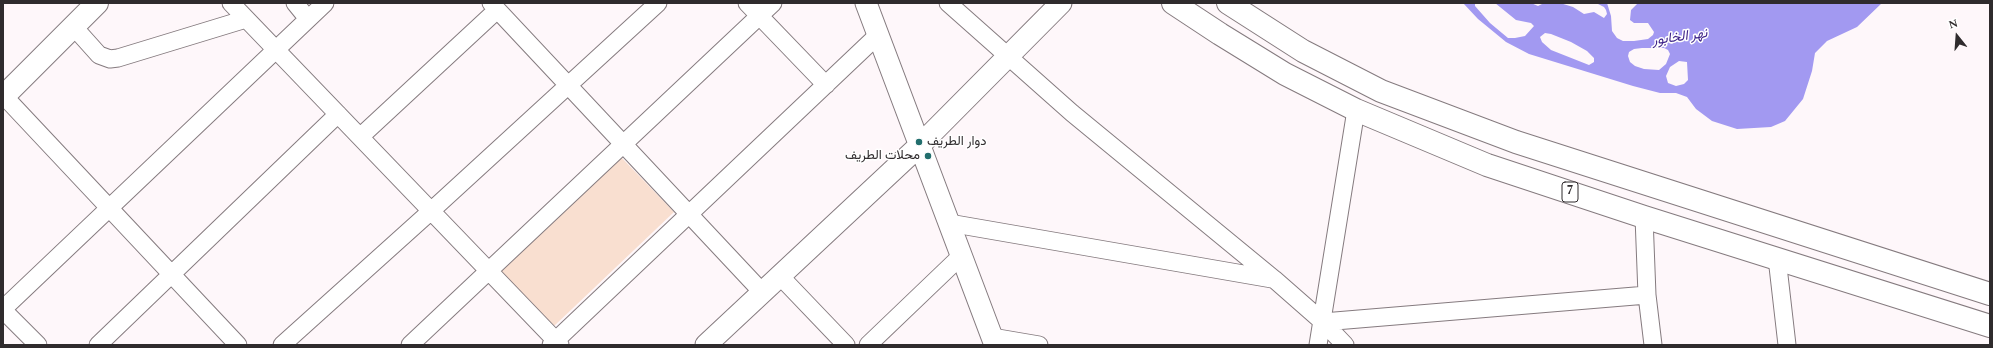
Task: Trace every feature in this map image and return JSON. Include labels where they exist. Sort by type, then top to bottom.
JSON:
[{"type":"main road","points":[[3,96],[97,3]]},
{"type":"main road","name":"7","points":[[1173,3],[1285,74],[1356,110],[1487,165],[1644,217],[1990,326]]},
{"type":"main road","name":"7","points":[[1228,3],[1303,51],[1381,91],[1516,142],[1990,294]]},
{"type":"street","points":[[230,3],[489,271],[556,344],[688,215],[878,36]]},
{"type":"street","points":[[295,3],[308,18]]},
{"type":"street","points":[[38,345],[3,310],[275,49],[325,3]]},
{"type":"street","points":[[282,345],[568,87],[658,3]]},
{"type":"street","points":[[747,3],[826,85]]},
{"type":"street","points":[[410,345],[773,3]]},
{"type":"street","points":[[866,3],[994,341],[1038,345]]},
{"type":"street","points":[[948,3],[1072,113],[1274,279],[1323,322],[1345,345]]},
{"type":"street","points":[[709,344],[762,292],[919,146],[1061,3]]},
{"type":"street","points":[[360,137],[494,7],[762,292]]},
{"type":"street","points":[[73,26],[99,55],[110,59],[118,58],[246,19]]},
{"type":"street","points":[[3,96],[171,274],[234,344]]},
{"type":"street","points":[[1318,345],[1323,322],[1356,110]]},
{"type":"street","points":[[98,345],[338,114]]},
{"type":"street","points":[[1644,217],[1647,295],[1653,345]]},
{"type":"street","points":[[949,223],[1274,279]]},
{"type":"street","points":[[868,345],[961,256]]},
{"type":"street","points":[[1777,258],[1787,345]]},
{"type":"street","points":[[780,276],[846,345]]},
{"type":"street","points":[[1323,322],[1647,295]]},
{"type":"shaded area","points":[[620,156],[674,212],[553,327],[500,271]]},
{"type":"water","name":"نهر الخابور","points":[[1463,3],[1475,3],[1475,6],[1490,23],[1508,38],[1515,38],[1525,36],[1534,26],[1531,23],[1516,20],[1495,3],[1531,3],[1538,6],[1544,3],[1560,3],[1573,7],[1584,14],[1594,12],[1604,18],[1607,14],[1606,10],[1604,7],[1596,3],[1607,3],[1611,16],[1612,31],[1617,38],[1623,41],[1634,41],[1648,39],[1654,32],[1648,23],[1634,23],[1630,20],[1631,10],[1638,3],[1882,3],[1857,27],[1827,41],[1815,53],[1812,71],[1803,99],[1785,121],[1771,127],[1737,129],[1712,121],[1696,109],[1687,97],[1676,93],[1660,93],[1633,86],[1529,54],[1506,42],[1478,19]],"holes":[[[1545,33],[1571,42],[1587,51],[1594,58],[1594,62],[1589,65],[1551,50],[1542,42],[1540,37]],[[1664,48],[1668,50],[1670,54],[1666,64],[1659,70],[1644,69],[1635,66],[1630,62],[1628,56],[1629,52],[1634,49]],[[1679,61],[1687,62],[1688,80],[1684,84],[1676,86],[1668,83],[1666,76],[1670,67]]]},
{"type":"place","name":"دوار الطريف","points":[[919,142]]},
{"type":"place","name":"محلات الطريف","points":[[928,156]]}]
